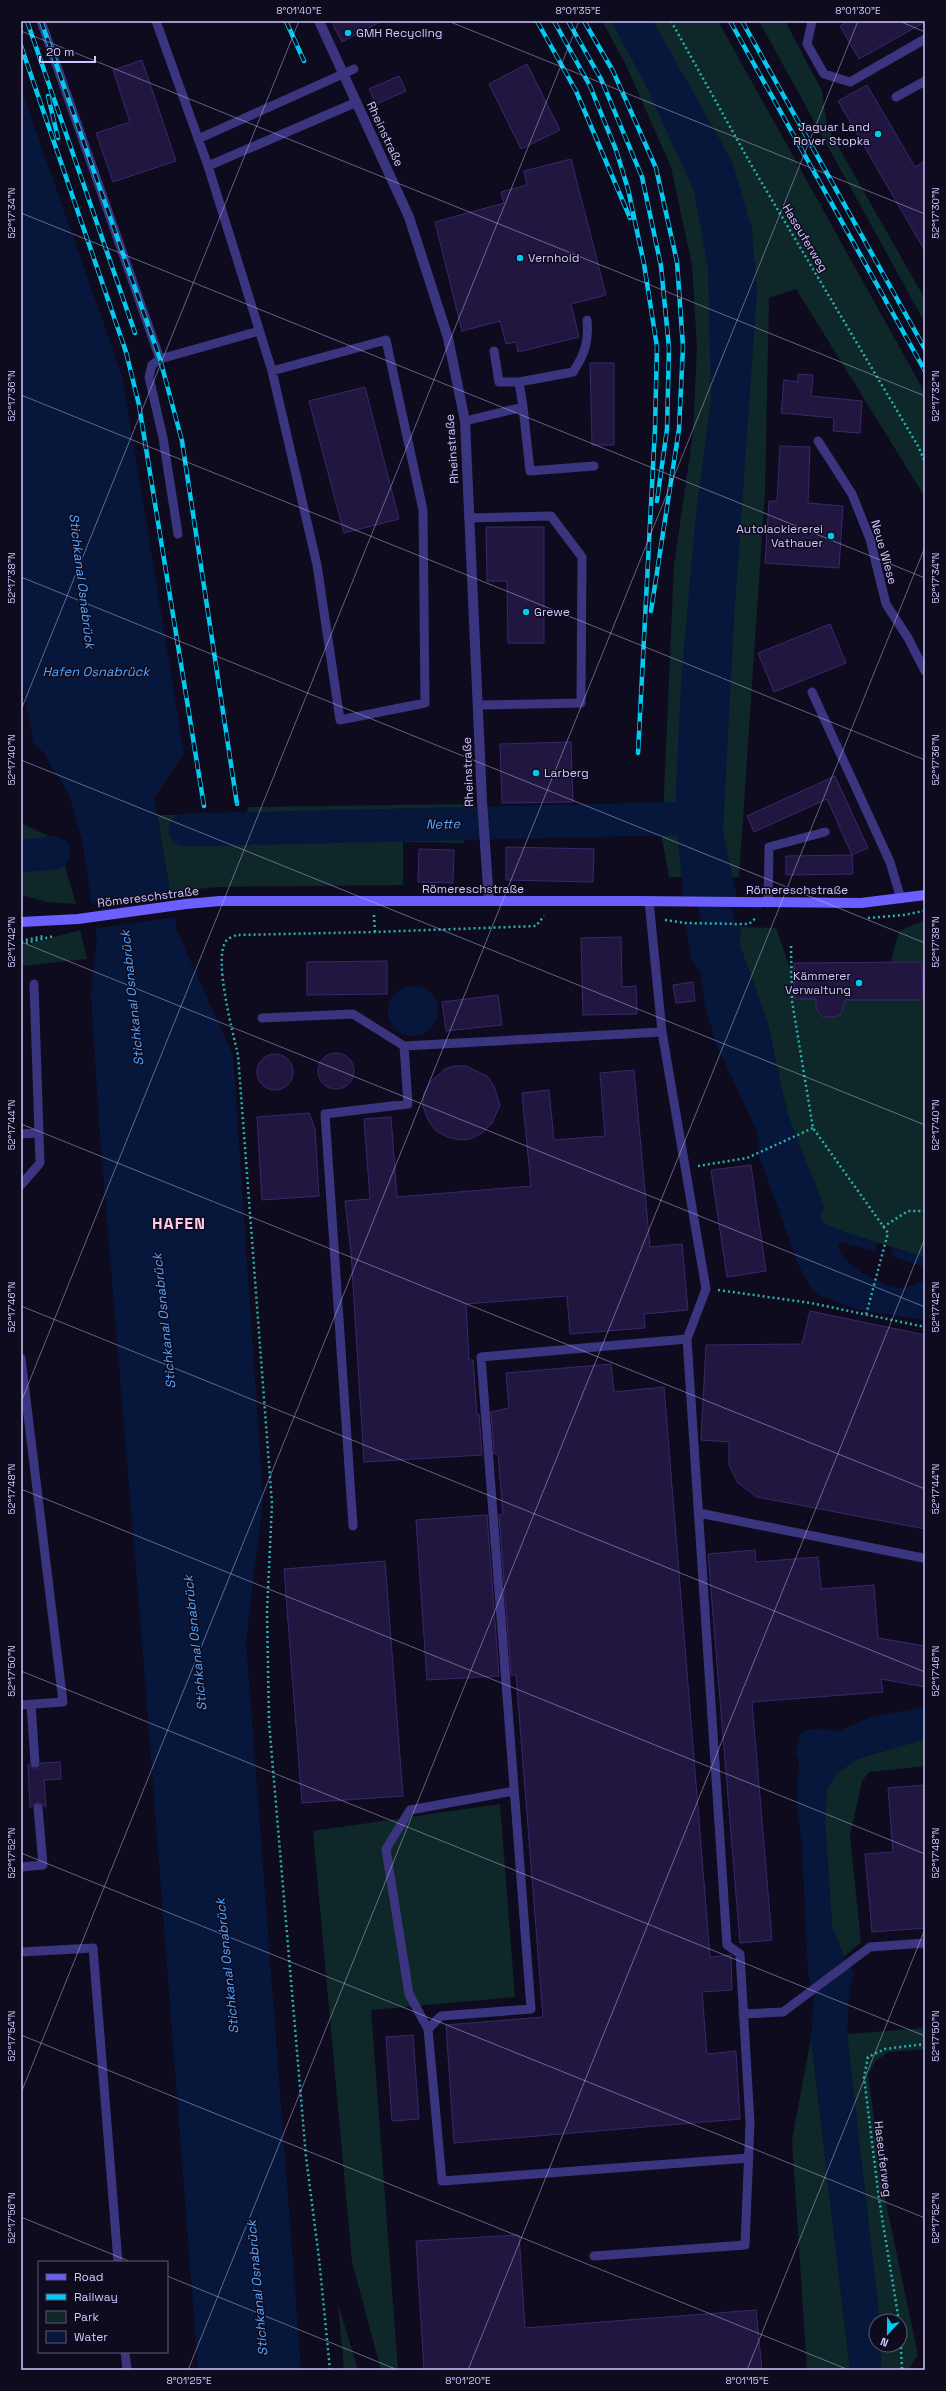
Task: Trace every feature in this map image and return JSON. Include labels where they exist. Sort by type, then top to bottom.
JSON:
[{"type":"main road","name":"Römereschstraße","points":[[21,922],[78,919],[186,904],[220,901],[684,901],[861,903],[925,895]]},
{"type":"street","name":"Rheinstraße","points":[[319,21],[409,217],[448,338],[465,422],[482,801],[489,901]]},
{"type":"lane","points":[[41,21],[160,359]]},
{"type":"lane","points":[[156,21],[208,166],[272,371],[317,565],[340,720],[426,702],[423,510],[386,340],[272,371]]},
{"type":"lane","points":[[812,21],[807,44],[824,74],[850,82],[925,40]]},
{"type":"lane","points":[[198,139],[354,69]]},
{"type":"lane","points":[[896,97],[925,80]]},
{"type":"lane","points":[[208,166],[357,102]]},
{"type":"lane","points":[[494,351],[499,382],[519,382],[573,372],[586,349],[589,338],[587,320]]},
{"type":"lane","points":[[178,534],[163,438],[149,377],[152,365],[160,359],[259,331]]},
{"type":"lane","points":[[519,382],[530,471],[594,466]]},
{"type":"lane","points":[[465,422],[523,407]]},
{"type":"lane","name":"Neue Wiese","points":[[818,441],[852,494],[870,539],[886,604],[908,638],[925,672]]},
{"type":"lane","points":[[469,518],[551,516],[582,556],[581,703],[478,705]]},
{"type":"lane","points":[[812,692],[890,862],[901,899]]},
{"type":"lane","points":[[768,903],[768,847],[825,832]]},
{"type":"lane","points":[[594,2256],[745,2245],[749,2158],[750,2110],[740,1954],[727,1945],[687,1339],[706,1289],[662,1032],[649,901]]},
{"type":"lane","points":[[21,1185],[40,1163],[34,984]]},
{"type":"lane","points":[[262,1018],[353,1014],[404,1046],[662,1032]]},
{"type":"lane","points":[[353,1526],[325,1114],[408,1104],[404,1046]]},
{"type":"lane","points":[[21,1134],[39,1133]]},
{"type":"lane","points":[[428,2029],[441,2016],[531,2009],[481,1357],[687,1339]]},
{"type":"lane","points":[[21,1358],[63,1702],[26,1705],[35,1764]]},
{"type":"lane","points":[[698,1512],[923,1558]]},
{"type":"lane","points":[[514,1791],[410,1810],[386,1849],[409,1994],[428,2029],[442,2181],[749,2158]]},
{"type":"lane","points":[[21,1866],[43,1865],[38,1808]]},
{"type":"lane","points":[[743,2014],[783,2012],[870,1947],[925,1943]]},
{"type":"lane","points":[[21,1952],[93,1948],[118,2261]]},
{"type":"lane","points":[[125,2353],[126,2370]]},
{"type":"path","name":"Haseuferweg","points":[[671,21],[753,168],[918,446],[925,462]]},
{"type":"path","points":[[904,915],[925,911]]},
{"type":"path","points":[[374,915],[374,932]]},
{"type":"path","points":[[330,2370],[320,2258],[306,2157],[269,1722],[267,1612],[272,1504],[238,1055],[228,1013],[220,957],[226,941],[237,935],[536,926],[544,916]]},
{"type":"path","points":[[685,923],[741,924]]},
{"type":"path","points":[[21,944],[58,935]]},
{"type":"path","points":[[791,946],[792,1001],[813,1128],[888,1233],[866,1315]]},
{"type":"path","points":[[686,1168],[747,1158],[813,1128]]},
{"type":"path","points":[[883,1227],[908,1211],[925,1211]]},
{"type":"path","points":[[706,1289],[812,1303],[925,1327]]},
{"type":"path","name":"Haseuferweg","points":[[898,2313],[879,2199],[864,2077],[868,2057],[885,2049],[925,2044]]},
{"type":"path","points":[[901,2353],[902,2370]]},
{"type":"green space","points":[[602,21],[718,21],[925,393],[925,497],[796,289],[769,298],[765,492],[739,877],[669,877],[662,839],[674,565],[693,434],[697,347],[692,265],[671,167],[625,63]]},
{"type":"green space","points":[[759,21],[785,21],[822,91],[827,127],[925,299],[925,323]]},
{"type":"green space","points":[[464,804],[464,843],[403,842],[403,885],[217,887],[170,892],[157,815],[245,815],[249,807]]},
{"type":"green space","points":[[21,823],[57,840],[76,904],[47,902],[21,895]]},
{"type":"green space","points":[[925,920],[925,1257],[846,1233],[823,1223],[787,1112],[767,1021],[739,943],[741,927],[776,928],[789,966],[794,966],[795,999],[816,999],[816,1009],[823,1017],[842,1000],[923,999],[922,962],[891,962],[899,931]]},
{"type":"green space","points":[[80,930],[87,959],[21,966],[21,946]]},
{"type":"green space","points":[[925,1739],[925,1766],[869,1772],[862,1781],[850,1836],[861,1942],[844,1957],[832,1927],[825,1821],[827,1790],[837,1773],[857,1759]]},
{"type":"green space","points":[[500,1804],[515,1997],[371,2010],[398,2370],[381,2370],[352,2262],[313,1831]]},
{"type":"green space","points":[[925,2028],[925,2049],[889,2052],[875,2061],[868,2075],[885,2198],[918,2355],[908,2370],[881,2370],[880,2353],[908,2353],[908,2313],[878,2313],[847,2034]]},
{"type":"green space","points":[[811,2038],[850,2370],[807,2370],[792,2140]]},
{"type":"green space","points":[[338,2304],[358,2370],[344,2370]]},
{"type":"water","points":[[611,21],[653,21],[733,163],[752,229],[757,291],[734,620],[723,832],[738,902],[684,901],[675,811],[681,682],[696,513],[711,401],[708,269],[694,191],[645,84]]},
{"type":"water","name":"Hafen Osnabrück","points":[[21,89],[122,376],[184,753],[154,798],[177,931],[233,1055],[263,1498],[246,1642],[301,2370],[198,2370],[143,1653],[99,1124],[91,992],[97,941],[82,839],[69,795],[43,752],[34,745],[21,675]]},
{"type":"water","points":[[685,923],[741,924],[739,943],[767,1021],[787,1112],[825,1209],[819,1214],[823,1223],[846,1233],[877,1242],[874,1251],[841,1242],[838,1244],[840,1252],[845,1259],[863,1274],[884,1284],[901,1288],[925,1281],[925,1320],[858,1310],[819,1295],[811,1288],[799,1266],[759,1156],[758,1133],[717,1046],[705,1006],[700,972],[691,957]]},
{"type":"water","points":[[408,986],[418,986],[431,993],[438,1006],[438,1016],[431,1029],[418,1036],[408,1036],[399,1032],[392,1025],[388,1016],[388,1006],[392,997],[399,990]]},
{"type":"water","points":[[893,1247],[925,1257],[925,1267],[891,1256]]},
{"type":"water","points":[[925,1707],[925,1739],[857,1759],[837,1773],[827,1790],[825,1821],[832,1927],[844,1957],[854,1974],[849,1990],[847,2034],[878,2303],[879,2313],[868,2313],[868,2353],[880,2353],[881,2370],[850,2370],[811,2038],[814,1998],[808,1975],[802,1846],[797,1808],[799,1761],[796,1753],[799,1735],[808,1730],[826,1729],[836,1732],[874,1716]]},
{"type":"pier","points":[[172,892],[177,917],[93,929],[89,904]]},
{"type":"building","name":"GMH Recycling","points":[[331,21],[382,21],[342,42]]},
{"type":"building","points":[[849,21],[925,22],[859,59],[840,26]]},
{"type":"building","points":[[142,60],[176,161],[113,182],[96,133],[130,122],[113,70]]},
{"type":"building","points":[[527,64],[560,130],[521,149],[489,84]]},
{"type":"building","points":[[399,76],[406,91],[376,104],[369,89]]},
{"type":"building","points":[[867,85],[915,167],[925,161],[925,251],[838,101]]},
{"type":"building","name":"Vernhold","points":[[571,159],[606,295],[571,304],[579,337],[518,352],[516,342],[506,344],[500,321],[462,331],[435,222],[504,203],[501,192],[527,185],[524,171]]},
{"type":"building","points":[[590,363],[614,363],[614,445],[592,445]]},
{"type":"building","points":[[798,374],[813,375],[811,396],[862,401],[860,433],[833,431],[834,418],[781,413],[784,380],[798,382]]},
{"type":"building","points":[[365,387],[399,519],[344,533],[309,401]]},
{"type":"building","points":[[780,446],[810,447],[808,503],[843,506],[839,568],[765,563],[769,501],[777,501]]},
{"type":"building","name":"Grewe","points":[[486,527],[544,527],[544,643],[508,643],[507,581],[487,581]]},
{"type":"building","points":[[830,624],[846,663],[774,692],[758,653]]},
{"type":"building","name":"Larberg","points":[[571,742],[573,802],[502,803],[500,744]]},
{"type":"building","points":[[835,776],[868,848],[852,855],[827,799],[754,832],[747,816]]},
{"type":"building","points":[[506,847],[594,849],[593,882],[506,880]]},
{"type":"building","points":[[419,849],[454,850],[453,883],[418,882]]},
{"type":"building","points":[[852,855],[853,874],[786,875],[786,856]]},
{"type":"building","points":[[621,937],[622,987],[636,986],[637,1014],[583,1015],[581,938]]},
{"type":"building","points":[[387,961],[387,994],[307,995],[307,962]]},
{"type":"building","name":"Kämmerer Verwaltung","points":[[922,962],[923,1000],[845,1000],[841,1014],[835,1017],[823,1017],[816,1009],[816,999],[795,999],[794,963]]},
{"type":"building","points":[[693,982],[695,1001],[676,1003],[673,985]]},
{"type":"building","points":[[498,995],[502,1025],[446,1031],[442,1002]]},
{"type":"building","points":[[336,1053],[346,1056],[351,1061],[354,1071],[351,1081],[346,1086],[336,1089],[326,1086],[321,1081],[318,1071],[321,1061],[326,1056]]},
{"type":"building","points":[[275,1054],[288,1059],[293,1072],[288,1085],[275,1090],[262,1085],[257,1072],[262,1059]]},
{"type":"building","points":[[454,1066],[466,1066],[487,1076],[494,1086],[500,1105],[492,1123],[482,1133],[470,1139],[461,1140],[447,1137],[435,1130],[427,1118],[423,1106],[424,1094],[430,1082],[445,1069]]},
{"type":"building","points":[[634,1070],[650,1247],[682,1244],[688,1310],[644,1314],[645,1328],[570,1334],[567,1296],[466,1304],[469,1360],[473,1360],[477,1415],[479,1414],[482,1455],[364,1462],[351,1252],[345,1201],[370,1199],[364,1119],[391,1117],[397,1197],[531,1186],[522,1093],[549,1090],[554,1140],[605,1136],[600,1073]]},
{"type":"building","points":[[309,1113],[315,1129],[319,1196],[262,1200],[257,1117]]},
{"type":"building","points":[[751,1165],[766,1271],[727,1277],[711,1170]]},
{"type":"building","points":[[810,1311],[925,1335],[925,1529],[757,1497],[738,1483],[729,1465],[729,1442],[701,1440],[706,1345],[802,1344]]},
{"type":"building","points":[[611,1364],[614,1392],[664,1387],[710,1957],[731,1955],[732,1990],[702,1992],[707,2054],[736,2051],[740,2119],[454,2143],[446,2025],[543,2017],[516,1675],[511,1675],[499,1515],[503,1514],[498,1454],[494,1454],[491,1412],[509,1408],[506,1373]]},
{"type":"building","points":[[487,1515],[499,1676],[427,1680],[416,1520]]},
{"type":"building","points":[[755,1550],[756,1562],[818,1557],[821,1589],[874,1585],[878,1638],[925,1646],[925,1687],[881,1679],[883,1692],[752,1702],[772,1940],[740,1943],[708,1554]]},
{"type":"building","points":[[385,1561],[403,1796],[302,1803],[284,1569]]},
{"type":"building","points":[[60,1762],[61,1779],[44,1780],[46,1807],[38,1802],[30,1808],[28,1764],[35,1769],[41,1763]]},
{"type":"building","points":[[925,1785],[925,1928],[872,1932],[865,1854],[893,1852],[888,1788]]},
{"type":"building","points":[[413,2035],[419,2119],[392,2121],[386,2037]]},
{"type":"building","points":[[519,2235],[525,2328],[756,2310],[762,2370],[424,2370],[416,2241]]},
{"type":"waterway","name":"Nette","points":[[185,830],[701,818]]},
{"type":"waterway","name":"Nette","points":[[21,856],[54,853]]},
{"type":"waterway","points":[[706,863],[727,967]]},
{"type":"railway","points":[[27,21],[135,333]]},
{"type":"railway","points":[[41,21],[160,359],[182,441],[237,804]]},
{"type":"railway","points":[[286,21],[304,61]]},
{"type":"railway","points":[[537,21],[576,91],[630,218]]},
{"type":"railway","points":[[554,21],[590,86],[616,150],[628,189],[644,264],[657,347],[655,428],[638,753]]},
{"type":"railway","points":[[568,21],[601,79],[642,177],[661,266],[669,348],[667,429],[657,501]]},
{"type":"railway","points":[[584,21],[613,71],[656,168],[677,262],[683,347],[679,429],[651,611]]},
{"type":"railway","points":[[730,21],[925,371]]},
{"type":"railway","points":[[742,21],[925,349]]},
{"type":"railway","points":[[21,46],[126,352],[139,405],[204,806]]},
{"type":"railway","points":[[48,96],[58,138]]},
{"type":"place","name":"GMH Recycling","points":[[348,33]]},
{"type":"place","name":"Jaguar Land Rover Stopka","points":[[878,134]]},
{"type":"place","name":"Vernhold","points":[[520,258]]},
{"type":"place","name":"Autolackiererei Vathauer","points":[[831,536]]},
{"type":"place","name":"Grewe","points":[[526,612]]},
{"type":"place","name":"Larberg","points":[[536,773]]},
{"type":"place","name":"Kämmerer Verwaltung","points":[[859,983]]},
{"type":"district","name":"HAFEN","points":[[179,1223]]},
{"type":"water label","name":"Stichkanal Osnabrück","points":[[82,581]]},
{"type":"water label","name":"Stichkanal Osnabrück","points":[[132,998]]},
{"type":"water label","name":"Stichkanal Osnabrück","points":[[164,1321]]},
{"type":"water label","name":"Stichkanal Osnabrück","points":[[195,1643]]},
{"type":"water label","name":"Stichkanal Osnabrück","points":[[227,1966]]},
{"type":"water label","name":"Stichkanal Osnabrück","points":[[257,2288]]}]
